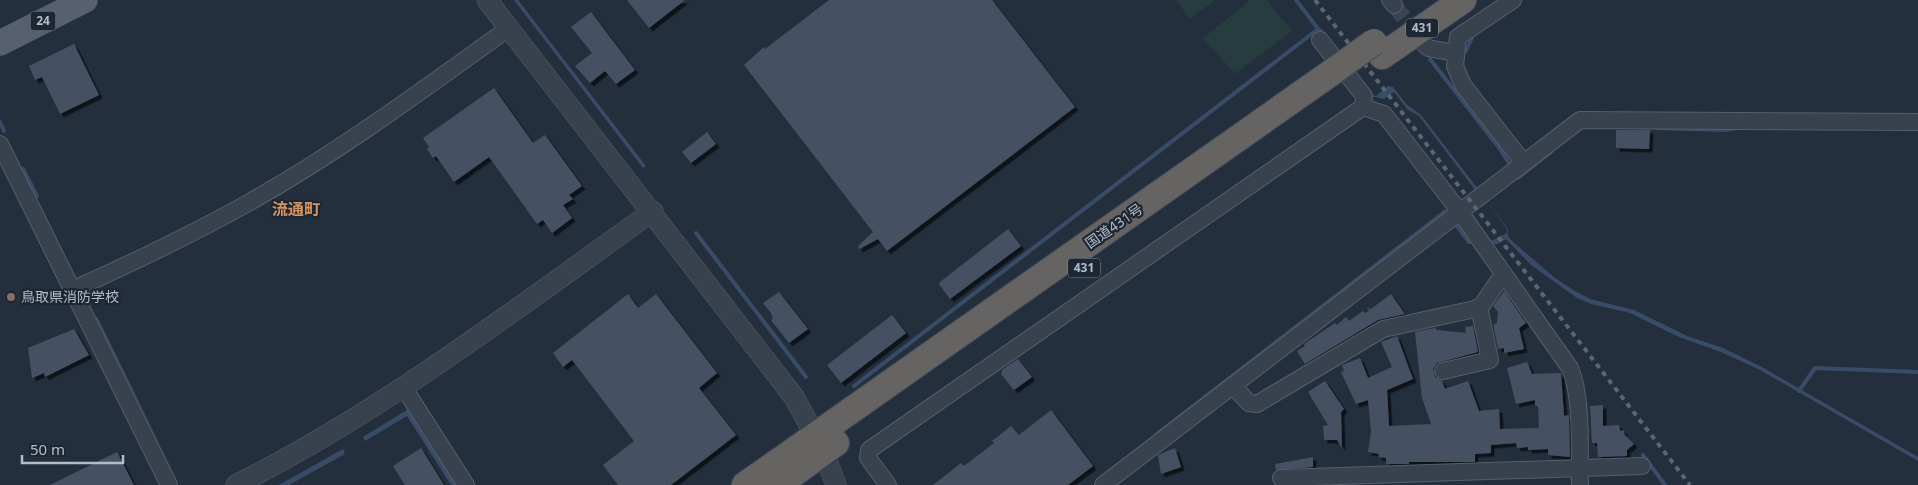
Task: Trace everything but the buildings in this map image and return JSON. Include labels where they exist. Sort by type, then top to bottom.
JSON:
[{"type":"highway","name":"国道431号","points":[[1378,49],[1434,0]]},
{"type":"highway","name":"国道431号","points":[[745,485],[820,444],[1378,49],[1463,0]]},
{"type":"highway","name":"国道431号","points":[[778,485],[820,444]]},
{"type":"main road","name":"24","points":[[0,42],[85,0]]},
{"type":"street","points":[[487,0],[653,212],[794,397],[820,444],[836,485]]},
{"type":"street","points":[[1513,0],[1458,37],[1455,66],[1463,85],[1523,162]]},
{"type":"street","points":[[72,290],[156,252],[250,202],[408,100],[509,28]]},
{"type":"street","points":[[1320,40],[1364,96],[1363,107]]},
{"type":"street","points":[[1424,44],[1428,48],[1455,53]]},
{"type":"street","points":[[1363,107],[1384,114],[1460,212],[1570,368],[1575,380],[1580,485]]},
{"type":"street","points":[[888,485],[868,458],[869,450],[1363,107]]},
{"type":"street","points":[[1110,483],[1523,162],[1580,120],[1918,122]]},
{"type":"street","points":[[0,144],[6,173],[72,290],[168,485]]},
{"type":"street","points":[[236,485],[311,445],[404,388],[653,212]]},
{"type":"street","points":[[1233,386],[1249,403],[1257,404],[1383,328],[1479,307],[1503,274]]},
{"type":"street","points":[[1443,371],[1490,360],[1479,307]]},
{"type":"street","points":[[404,388],[466,485]]},
{"type":"street","points":[[1281,478],[1350,480],[1642,466]]},
{"type":"green space","points":[[1176,0],[1215,0],[1190,19]]},
{"type":"green space","points":[[1250,0],[1267,0],[1292,31],[1235,74],[1203,38]]},
{"type":"water","points":[[514,0],[518,0],[646,166],[643,168]]},
{"type":"water","points":[[1315,29],[1322,29],[1371,94],[1376,96],[1388,86],[1393,87],[1406,104],[1421,115],[1478,189],[1476,191],[1419,116],[1408,110],[1394,92],[1384,99],[1370,96],[1320,31]]},
{"type":"water","points":[[1488,202],[1508,229],[1508,236],[1512,241],[1555,278],[1575,291],[1590,299],[1634,310],[1687,336],[1723,348],[1762,367],[1918,457],[1918,461],[1760,370],[1721,352],[1679,337],[1630,313],[1591,304],[1577,298],[1531,265],[1506,239],[1497,244],[1468,244],[1455,227],[1457,224],[1471,240],[1493,240],[1507,233],[1507,229]]},
{"type":"water","points":[[1445,209],[1448,213],[1158,437],[1155,433]]},
{"type":"water","points":[[97,316],[176,477],[96,318]]},
{"type":"water","points":[[410,408],[458,485],[451,485],[407,416],[365,441],[363,437]]},
{"type":"water","points":[[343,449],[345,454],[289,485],[279,485]]},
{"type":"waterway","points":[[1296,0],[1319,30]]},
{"type":"waterway","points":[[854,386],[1318,29]]},
{"type":"waterway","points":[[1461,52],[1466,51],[1473,35]]},
{"type":"waterway","points":[[1430,59],[1500,149],[1512,168]]},
{"type":"waterway","points":[[0,122],[4,131]]},
{"type":"waterway","points":[[1658,128],[1725,130],[1736,128]]},
{"type":"waterway","points":[[1518,178],[1552,151]]},
{"type":"waterway","points":[[23,169],[37,196]]},
{"type":"waterway","points":[[696,233],[806,377]]},
{"type":"waterway","points":[[1799,391],[1815,368],[1918,372]]},
{"type":"waterway","points":[[1643,455],[1665,485]]},
{"type":"tunnel","points":[[1394,5],[1420,39]]},
{"type":"railway","points":[[1315,0],[1690,485]]},
{"type":"place","name":"鳥取県消防学校","points":[[11,297]]},
{"type":"district","name":"流通町","points":[[296,209]]}]
